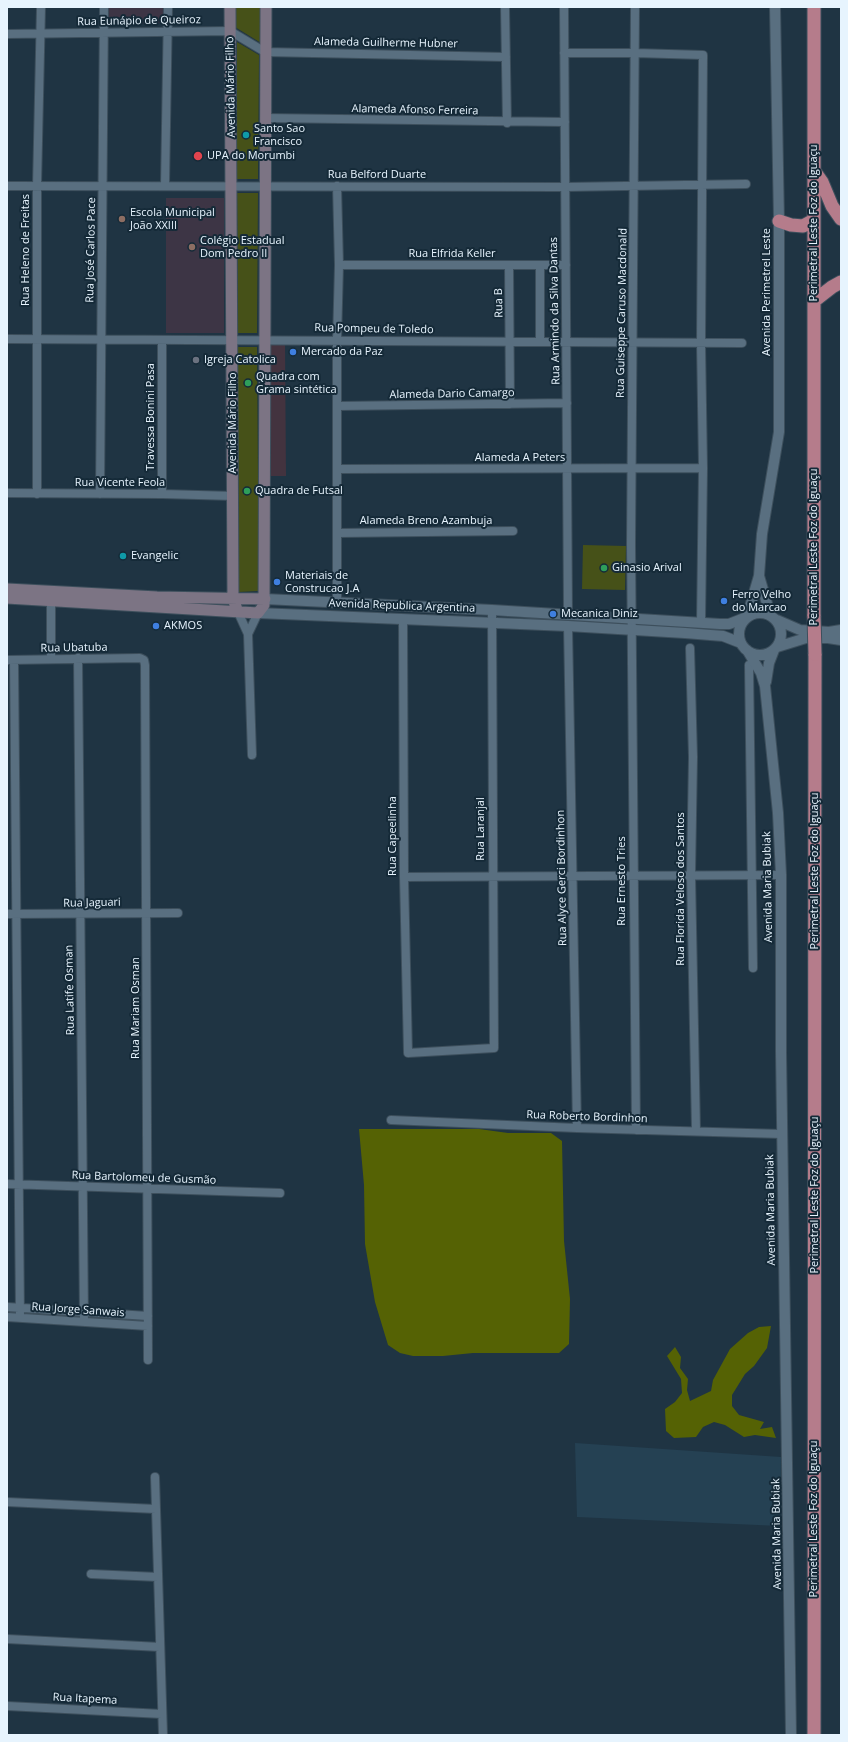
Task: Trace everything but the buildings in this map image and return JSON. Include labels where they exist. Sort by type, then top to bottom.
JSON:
[{"type":"highway","name":"Perimetral Leste Foz do Iguaçu","points":[[814,7],[814,1735]]},
{"type":"highway","points":[[814,170],[822,182],[830,202],[841,219]]},
{"type":"highway","points":[[779,221],[791,225],[803,226],[814,220]]},
{"type":"highway","points":[[814,301],[841,282]]},
{"type":"main road","name":"Avenida Mário Filho","points":[[230,7],[234,496],[233,599]]},
{"type":"main road","points":[[258,613],[265,600],[264,340],[266,7]]},
{"type":"main road","name":"Avenida Republica Argentina","points":[[7,589],[157,597],[265,600]]},
{"type":"main road","name":"Avenida Republica Argentina","points":[[7,598],[258,613]]},
{"type":"main road","points":[[233,599],[238,612]]},
{"type":"street","name":"Rua Heleno de Freitas","points":[[37,494],[38,186],[42,34],[41,7]]},
{"type":"street","name":"Rua José Carlos Pace","points":[[100,494],[100,339],[104,7]]},
{"type":"street","points":[[166,186],[168,7]]},
{"type":"street","points":[[505,7],[507,123]]},
{"type":"street","name":"Rua Armindo da Silva Dantas","points":[[564,7],[568,614]]},
{"type":"street","name":"Rua Guiseppe Caruso Macdonald","points":[[632,619],[631,467],[635,7]]},
{"type":"street","name":"Avenida Perimetrel Leste","points":[[747,617],[759,576],[762,534],[780,432],[779,221],[775,7]]},
{"type":"street","name":"Rua Eunápio de Queiroz","points":[[7,34],[230,31]]},
{"type":"street","points":[[230,31],[266,52]]},
{"type":"street","name":"Alameda Guilherme Hubner","points":[[266,52],[506,57]]},
{"type":"street","points":[[564,53],[703,55],[703,468],[701,623]]},
{"type":"street","name":"Alameda Afonso Ferreira","points":[[265,118],[507,123],[564,122]]},
{"type":"street","name":"Rua Belford Duarte","points":[[7,186],[565,187],[746,184]]},
{"type":"street","points":[[336,186],[339,265],[337,340],[337,604]]},
{"type":"street","name":"Rua Elfrida Keller","points":[[339,265],[566,265]]},
{"type":"street","name":"Rua B","points":[[509,265],[511,341],[510,404]]},
{"type":"street","name":"Rua Armindo da Silva Dantas","points":[[540,265],[540,341]]},
{"type":"street","name":"Rua Pompeu de Toledo","points":[[7,339],[742,343]]},
{"type":"street","name":"Travessa Bonini Pasa","points":[[162,340],[162,494]]},
{"type":"street","name":"Alameda Dario Camargo","points":[[338,406],[567,403]]},
{"type":"street","name":"Alameda A Peters","points":[[337,469],[703,468]]},
{"type":"street","name":"Rua Vicente Feola","points":[[7,493],[234,496]]},
{"type":"street","name":"Alameda Breno Azambuja","points":[[338,533],[513,531]]},
{"type":"street","name":"Avenida Perimetrel Leste","points":[[759,576],[773,617]]},
{"type":"street","points":[[51,600],[51,659]]},
{"type":"street","name":"Avenida Republica Argentina","points":[[265,600],[492,610],[729,624],[747,617]]},
{"type":"street","name":"Rua Laranjal","points":[[408,1052],[494,1048],[492,876],[492,610]]},
{"type":"street","points":[[238,612],[248,634],[252,754]]},
{"type":"street","points":[[841,630],[829,632],[800,630],[760,612],[747,617],[739,629],[744,647],[760,655],[806,638],[828,638],[841,640]]},
{"type":"street","points":[[248,634],[258,613]]},
{"type":"street","name":"Avenida Republica Argentina","points":[[258,613],[568,626],[723,636],[744,647]]},
{"type":"street","points":[[773,617],[782,634],[775,649]]},
{"type":"street","name":"Rua Capeelinha","points":[[403,619],[404,877],[408,1052]]},
{"type":"street","name":"Rua Ernesto Tries","points":[[632,619],[636,1130]]},
{"type":"street","name":"Rua Alyce Gerci Bordinhon","points":[[568,626],[577,1128]]},
{"type":"street","name":"Avenida Maria Bubiak","points":[[744,647],[761,673],[765,686],[778,813],[781,875],[782,1134],[791,1735]]},
{"type":"street","name":"Rua Florida Veloso dos Santos","points":[[690,648],[692,757],[691,875],[696,1131]]},
{"type":"street","name":"Avenida Maria Bubiak","points":[[765,686],[769,663],[775,649]]},
{"type":"street","name":"Rua Latife Osman","points":[[78,658],[84,1322]]},
{"type":"street","name":"Rua Ubatuba","points":[[11,660],[140,658]]},
{"type":"street","name":"Rua Mariam Osman","points":[[140,658],[144,660],[145,665],[148,1360]]},
{"type":"street","points":[[11,660],[16,914],[20,1317]]},
{"type":"street","points":[[749,665],[754,968]]},
{"type":"street","points":[[404,877],[781,875]]},
{"type":"street","name":"Rua Jaguari","points":[[7,914],[178,912]]},
{"type":"street","name":"Rua Roberto Bordinhon","points":[[391,1120],[577,1128],[782,1134]]},
{"type":"street","name":"Rua Bartolomeu de Gusmão","points":[[7,1184],[280,1192]]},
{"type":"street","name":"Rua Jorge Sanwais","points":[[7,1307],[148,1316]]},
{"type":"street","name":"Rua Jorge Sanwais","points":[[7,1317],[148,1326]]},
{"type":"street","points":[[155,1478],[163,1735]]},
{"type":"street","points":[[7,1502],[156,1510]]},
{"type":"street","points":[[91,1574],[158,1577]]},
{"type":"street","points":[[7,1639],[160,1647]]},
{"type":"street","name":"Rua Itapema","points":[[7,1706],[162,1714]]},
{"type":"shaded area","points":[[108,7],[164,7],[164,23],[108,24]]},
{"type":"shaded area","points":[[166,198],[224,198],[224,333],[166,333]]},
{"type":"shaded area","points":[[285,340],[286,476],[267,476],[266,341]]},
{"type":"shaded area","points":[[575,1443],[781,1457],[780,1526],[577,1517]]},
{"type":"green space","points":[[235,7],[261,7],[261,43],[235,27]]},
{"type":"green space","points":[[237,42],[259,55],[258,179],[237,179]]},
{"type":"green space","points":[[237,193],[258,193],[257,333],[238,333]]},
{"type":"green space","points":[[238,347],[257,347],[258,591],[238,592]]},
{"type":"green space","name":"Ginasio Arival","points":[[583,545],[626,546],[625,590],[582,589]]},
{"type":"green space","points":[[359,1129],[479,1129],[508,1133],[551,1133],[562,1141],[564,1241],[570,1299],[569,1344],[559,1353],[473,1353],[443,1356],[413,1356],[400,1353],[388,1345],[375,1302],[365,1244],[364,1185]]},
{"type":"green space","points":[[771,1326],[767,1348],[754,1366],[745,1374],[732,1395],[732,1406],[739,1415],[764,1422],[760,1429],[772,1427],[776,1438],[755,1435],[744,1437],[725,1425],[714,1422],[703,1427],[696,1437],[674,1438],[666,1431],[665,1409],[675,1402],[682,1393],[681,1379],[667,1356],[675,1347],[681,1357],[680,1368],[688,1379],[687,1390],[690,1401],[711,1391],[713,1380],[730,1349],[748,1333],[759,1327]]},
{"type":"place","name":"Santo Sao Francisco","points":[[246,135]]},
{"type":"place","name":"UPA do Morumbi","points":[[198,156]]},
{"type":"place","name":"Escola Municipal João XXIII","points":[[122,219]]},
{"type":"place","name":"Colégio Estadual Dom Pedro II","points":[[192,247]]},
{"type":"place","name":"Mercado da Paz","points":[[293,352]]},
{"type":"place","name":"Igreja Catolica","points":[[196,360]]},
{"type":"place","name":"Quadra com Grama sintética","points":[[248,383]]},
{"type":"place","name":"Quadra de Futsal","points":[[247,491]]},
{"type":"place","name":"Evangelic","points":[[123,556]]},
{"type":"place","name":"Ginasio Arival","points":[[604,568]]},
{"type":"place","name":"Materiais de Construcao J.A","points":[[277,582]]},
{"type":"place","name":"Ferro Velho do Marcao","points":[[724,601]]},
{"type":"place","name":"Mecanica Diniz","points":[[553,614]]},
{"type":"place","name":"AKMOS","points":[[156,626]]}]
